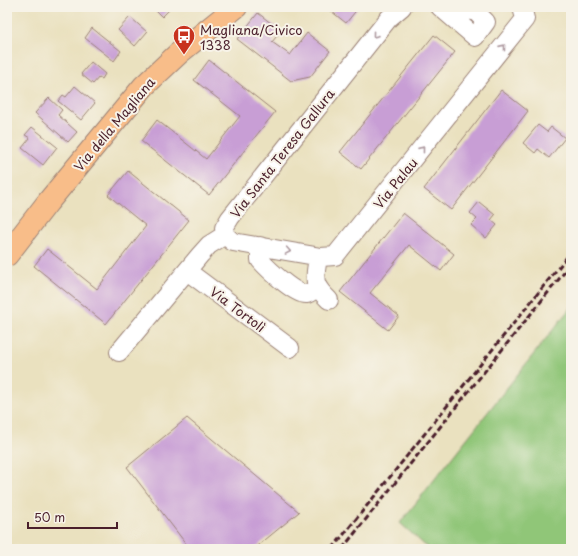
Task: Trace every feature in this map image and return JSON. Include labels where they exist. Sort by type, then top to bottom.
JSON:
[{"type":"main road","name":"Via della Magliana","points":[[7,255],[62,184],[144,86],[179,53],[236,7]]},
{"type":"street","name":"Via Santa Teresa Gallura","points":[[225,235],[224,228],[230,218],[389,18],[402,7]]},
{"type":"street","points":[[440,7],[455,20],[475,37],[486,22],[473,8],[461,14],[455,20]]},
{"type":"street","name":"Via Palau","points":[[225,235],[232,242],[318,257],[328,258],[335,256],[524,13]]},
{"type":"street","points":[[119,352],[206,248],[225,235]]},
{"type":"street","points":[[260,246],[260,260],[266,268],[298,292],[307,294],[324,294],[314,282],[318,257]]},
{"type":"street","name":"Via Tortolì","points":[[187,271],[290,348]]},
{"type":"green space","points":[[571,307],[571,549],[429,549],[400,523]]},
{"type":"building","points":[[152,7],[172,7],[162,17]]},
{"type":"building","points":[[326,7],[359,7],[346,23]]},
{"type":"building","points":[[258,13],[281,31],[272,42],[290,55],[307,33],[330,51],[310,77],[291,81],[237,39]]},
{"type":"building","points":[[130,17],[147,32],[135,46],[118,30]]},
{"type":"building","points":[[92,28],[121,51],[114,61],[85,38]]},
{"type":"building","points":[[434,35],[455,52],[361,169],[340,152]]},
{"type":"building","points":[[209,60],[275,112],[209,195],[141,141],[157,120],[206,159],[240,116],[194,80]]},
{"type":"building","points":[[91,62],[105,74],[102,79],[99,77],[93,84],[81,74]]},
{"type":"building","points":[[75,86],[95,103],[81,120],[58,101],[63,95],[66,97]]},
{"type":"building","points":[[501,90],[528,111],[451,210],[424,189]]},
{"type":"building","points":[[49,98],[62,110],[58,115],[77,132],[68,142],[35,113]]},
{"type":"building","points":[[538,125],[547,132],[551,127],[565,138],[549,158],[538,149],[535,153],[523,143]]},
{"type":"building","points":[[32,127],[57,147],[43,165],[22,148],[30,138],[25,135]]},
{"type":"building","points":[[128,171],[189,220],[106,324],[34,266],[47,249],[97,289],[146,226],[108,195]]},
{"type":"building","points":[[479,202],[495,215],[491,220],[497,225],[486,238],[471,225],[477,219],[470,213]]},
{"type":"building","points":[[403,213],[454,254],[441,271],[409,245],[370,293],[399,316],[388,330],[340,292]]},
{"type":"building","points":[[187,418],[299,512],[254,549],[190,549],[127,467]]},
{"type":"railway","points":[[332,549],[571,252]]},
{"type":"railway","points":[[342,549],[571,264]]},
{"type":"place","name":"Magliana/Civico 1338","points":[[184,56]]}]
